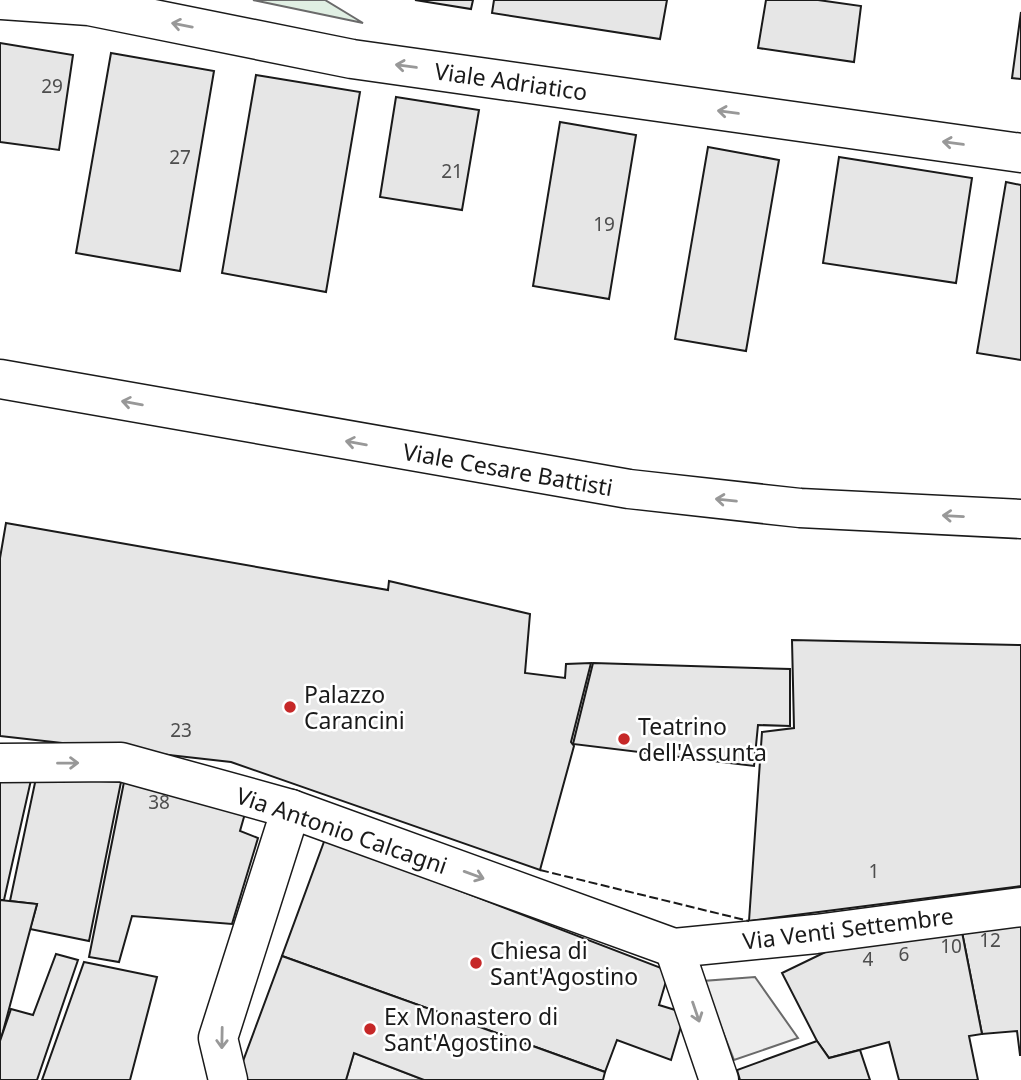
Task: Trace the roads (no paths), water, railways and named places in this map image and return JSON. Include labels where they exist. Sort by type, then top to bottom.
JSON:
[{"type":"street","name":"Viale Adriatico","points":[[2,0],[89,6],[352,59],[1021,153]]},
{"type":"street","name":"Viale Cesare Battisti","points":[[0,379],[629,489],[800,509],[1021,519]]},
{"type":"street","name":"Via Antonio Calcagni","points":[[0,763],[121,762],[291,808],[674,948]]},
{"type":"street","points":[[228,1080],[218,1038],[291,808]]},
{"type":"street","name":"Via Venti Settembre","points":[[674,948],[816,934],[1021,906]]},
{"type":"street","points":[[674,948],[719,1080]]},
{"type":"place","name":"Palazzo Carancini","points":[[290,707]]},
{"type":"place","name":"Teatrino dell'Assunta","points":[[624,739]]},
{"type":"place","name":"Chiesa di Sant'Agostino","points":[[476,963]]},
{"type":"place","name":"Ex Monastero di Sant'Agostino","points":[[370,1029]]}]
